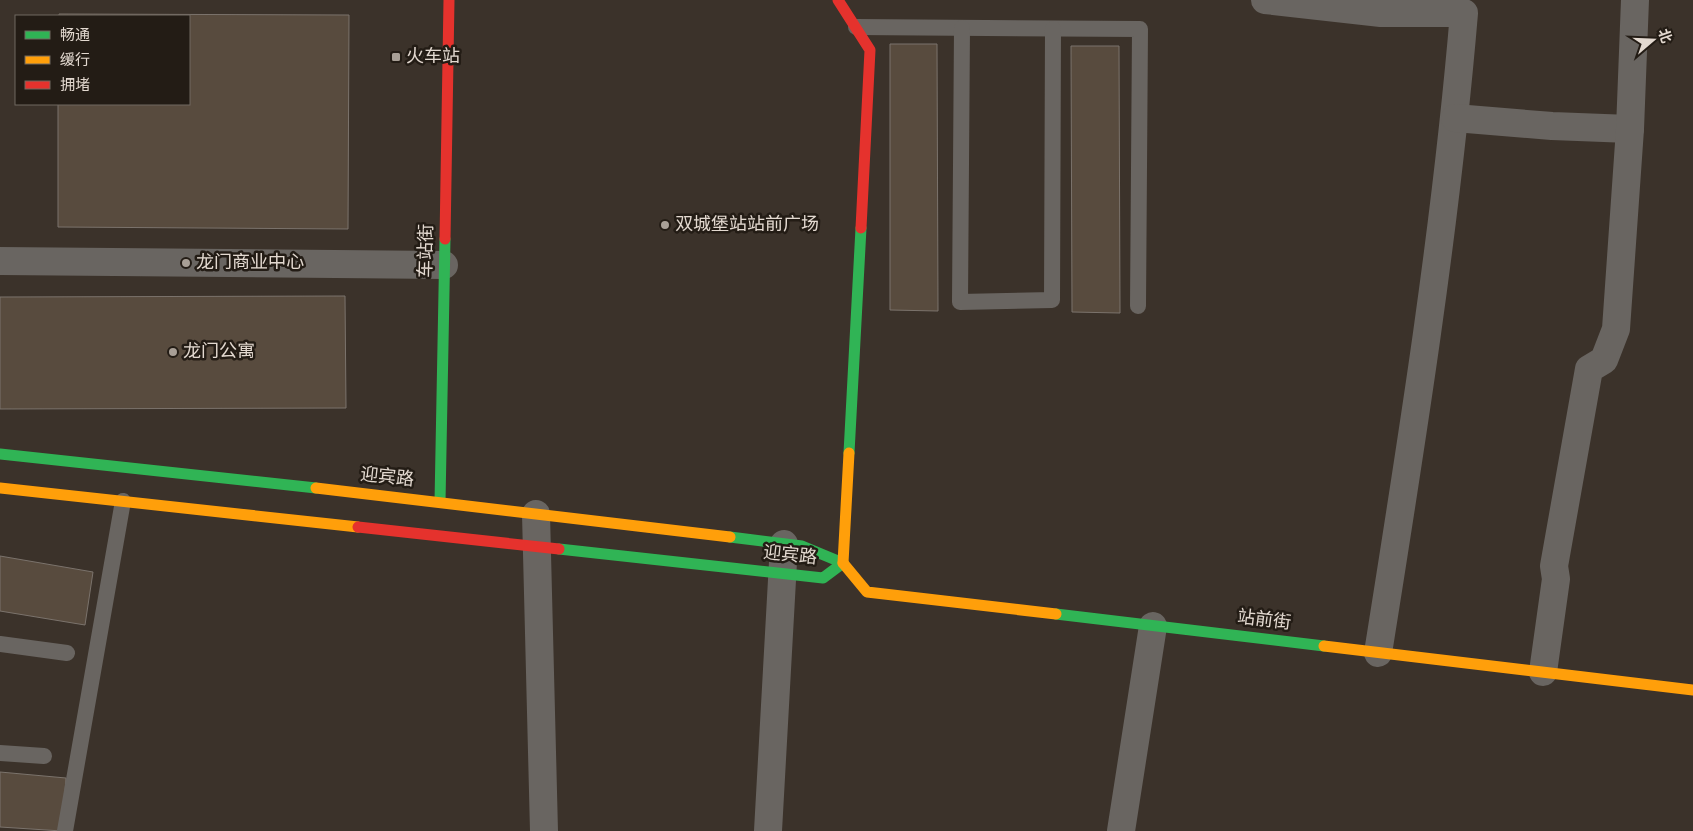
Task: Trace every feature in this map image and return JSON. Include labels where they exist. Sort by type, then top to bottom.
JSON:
[{"type":"main road","name":"车站街","points":[[440,502],[449,0]]},
{"type":"main road","points":[[838,0],[870,50],[843,563]]},
{"type":"main road","name":"迎宾路","points":[[0,454],[440,502],[802,546],[843,563]]},
{"type":"main road","name":"迎宾路","points":[[0,488],[823,578],[843,563]]},
{"type":"main road","name":"站前街","points":[[843,563],[867,592],[1693,690]]},
{"type":"street","points":[[1265,0],[1381,13],[1465,6],[1455,118],[1416,414],[1378,653]]},
{"type":"street","points":[[1543,672],[1556,579],[1554,566],[1589,369],[1604,360],[1616,329],[1630,128],[1635,0]]},
{"type":"street","points":[[1455,118],[1552,126],[1630,128]]},
{"type":"street","points":[[0,261],[444,264]]},
{"type":"street","points":[[536,514],[535,546],[544,831]]},
{"type":"street","points":[[768,831],[784,544]]},
{"type":"street","points":[[1121,831],[1153,626]]},
{"type":"lane","points":[[856,27],[1140,29],[1138,306]]},
{"type":"lane","points":[[962,28],[960,302],[1052,300],[1054,29]]},
{"type":"lane","points":[[65,831],[123,501]]},
{"type":"lane","points":[[0,644],[67,653]]},
{"type":"lane","points":[[0,753],[44,756]]},
{"type":"building","points":[[59,14],[349,15],[348,229],[58,227],[58,105],[190,105],[190,15]]},
{"type":"building","points":[[890,44],[937,44],[938,311],[890,310]]},
{"type":"building","points":[[1071,46],[1119,46],[1120,313],[1072,312]]},
{"type":"building","name":"龙门公寓","points":[[345,296],[346,408],[0,409],[0,297]]},
{"type":"building","points":[[0,556],[93,572],[85,625],[0,611]]},
{"type":"building","points":[[0,772],[66,778],[62,831],[0,827]]},
{"type":"traffic: fast","points":[[849,453],[861,228]]},
{"type":"traffic: fast","points":[[440,502],[445,239]]},
{"type":"traffic: fast","points":[[0,454],[316,488]]},
{"type":"traffic: fast","points":[[730,537],[802,546],[843,563]]},
{"type":"traffic: fast","points":[[559,549],[823,578],[843,563]]},
{"type":"traffic: fast","points":[[1056,614],[1324,646]]},
{"type":"traffic: slow","points":[[843,563],[849,453]]},
{"type":"traffic: slow","points":[[0,488],[358,527]]},
{"type":"traffic: slow","points":[[316,488],[730,537]]},
{"type":"traffic: slow","points":[[843,563],[867,592],[1056,614]]},
{"type":"traffic: slow","points":[[1324,646],[1693,690]]},
{"type":"traffic: jam","points":[[445,239],[449,0]]},
{"type":"traffic: jam","points":[[838,0],[870,50],[861,228]]},
{"type":"traffic: jam","points":[[358,527],[559,549]]},
{"type":"place","name":"火车站","points":[[396,57]]},
{"type":"place","name":"双城堡站站前广场","points":[[665,225]]},
{"type":"place","name":"龙门商业中心","points":[[186,263]]},
{"type":"place","name":"龙门公寓","points":[[173,352]]}]
